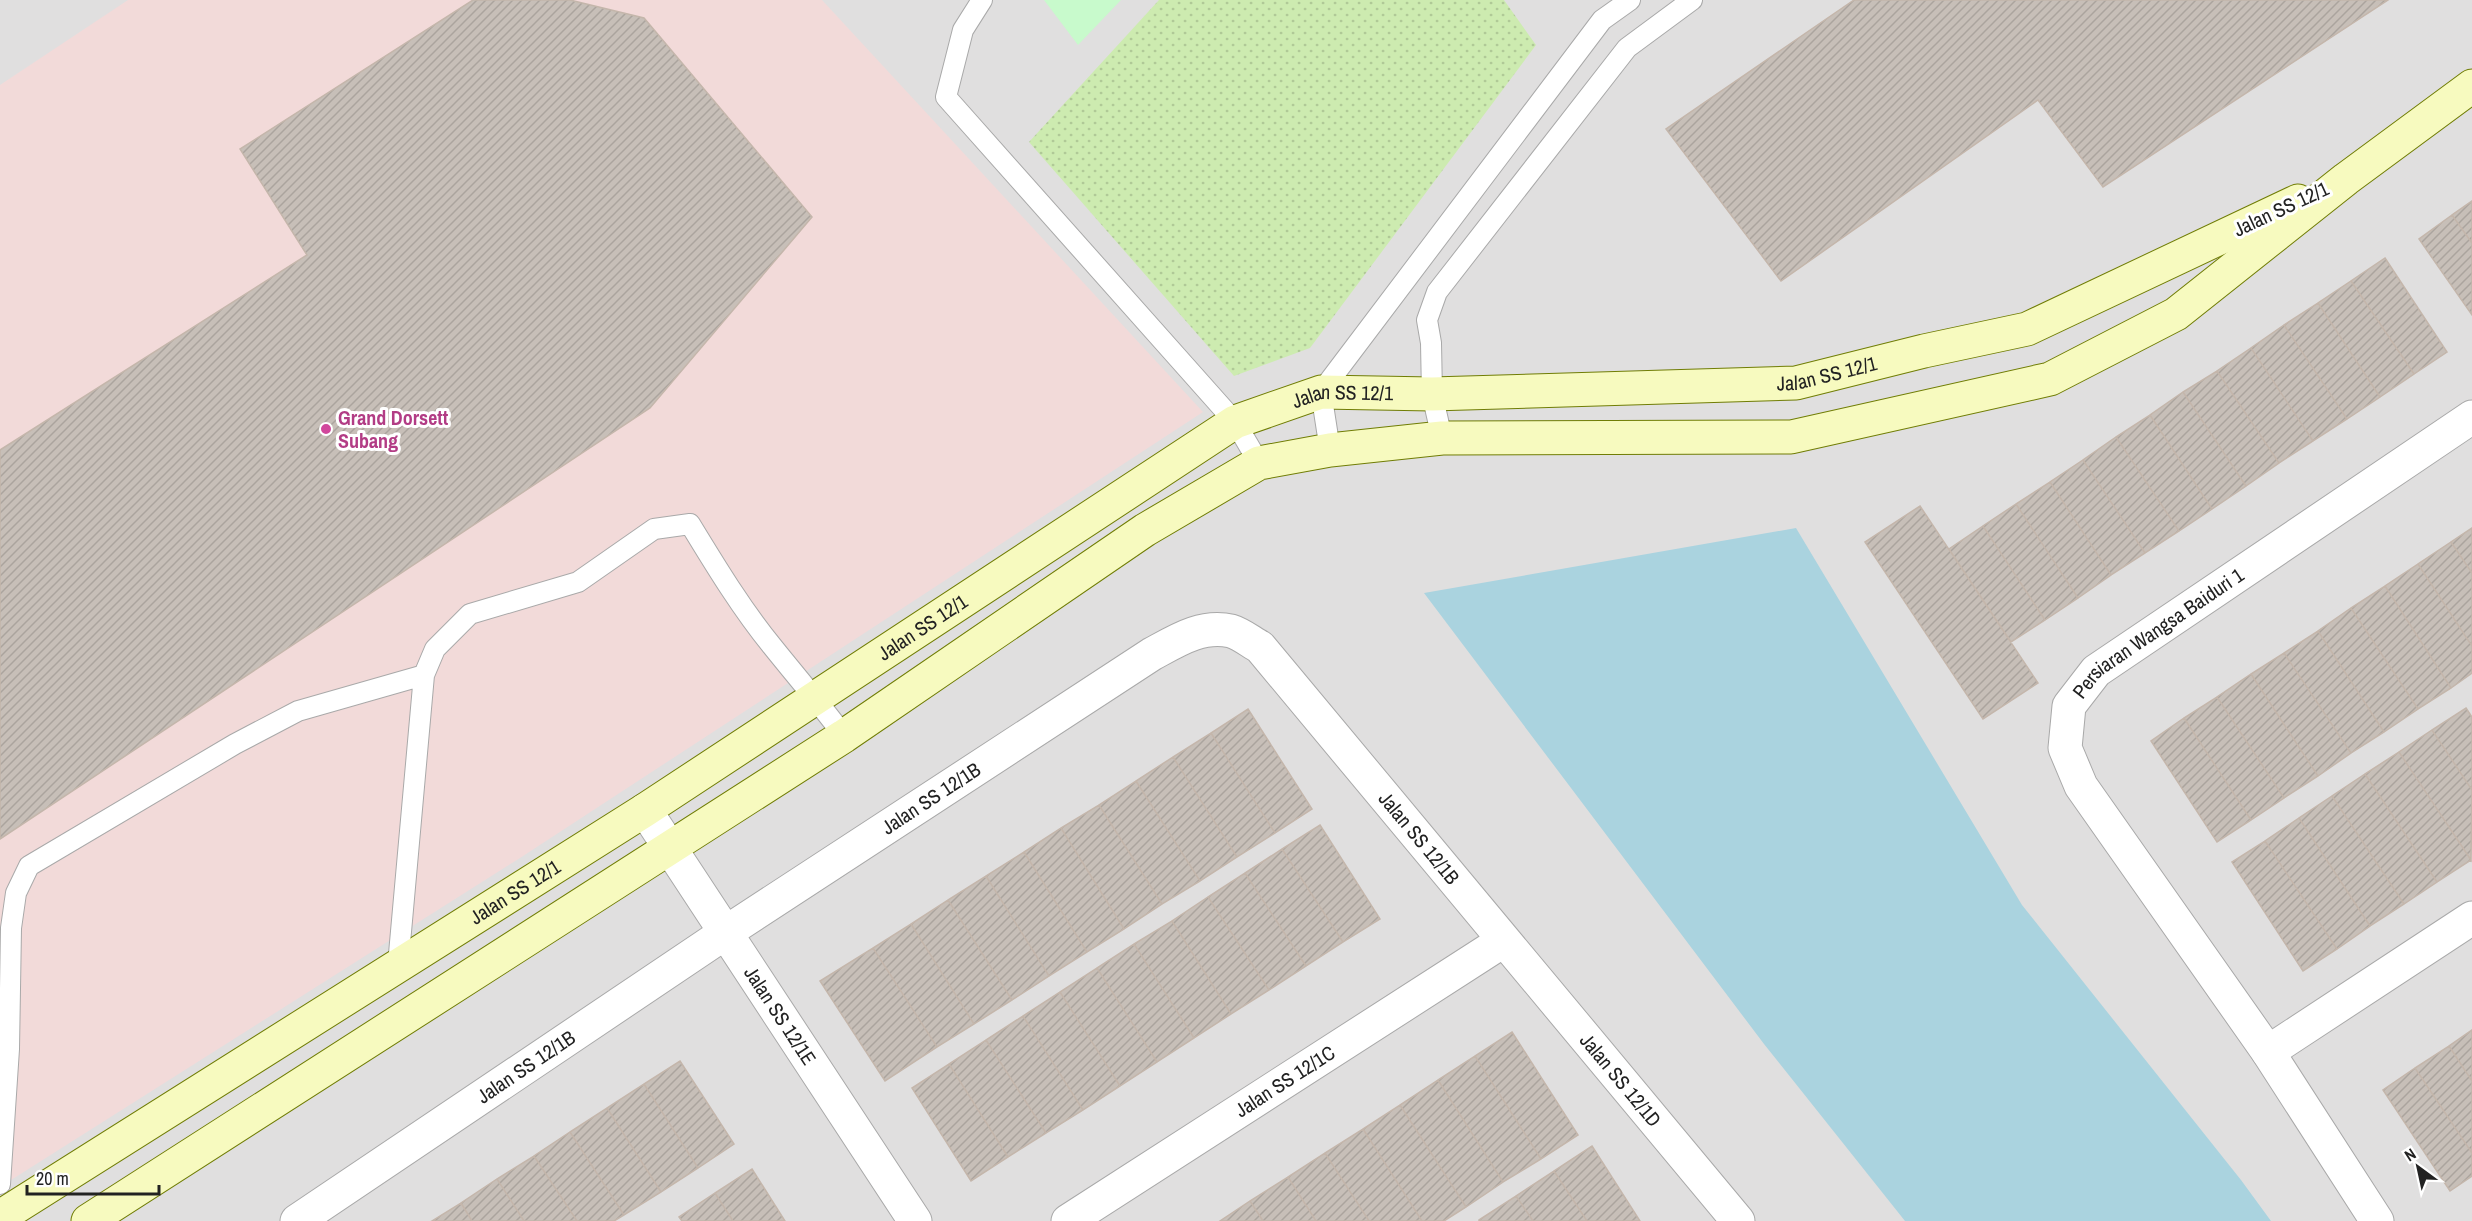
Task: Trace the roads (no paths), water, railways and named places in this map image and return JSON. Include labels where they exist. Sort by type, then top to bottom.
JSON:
[{"type":"street","points":[[2346,179],[2472,86]]},
{"type":"street","name":"Jalan SS 12/1","points":[[0,1217],[645,810],[1235,422],[1321,392],[1432,394],[1797,383],[1923,351],[2027,329],[2346,179]]},
{"type":"street","name":"Jalan SS 12/1","points":[[88,1221],[844,736],[1145,531],[1259,464],[1330,450],[1442,438],[1791,436],[2050,379],[2176,314],[2346,179]]},
{"type":"street","name":"Persiaran Wangsa Baiduri 1","points":[[2377,1221],[2268,1052],[2080,786],[2065,748],[2069,706],[2096,671],[2472,417]]},
{"type":"street","name":"Jalan SS 12/1B","points":[[297,1221],[725,933],[1152,654],[1180,638],[1203,630],[1231,632],[1260,646],[1503,941]]},
{"type":"street","name":"Jalan SS 12/1E","points":[[645,810],[915,1221]]},
{"type":"street","points":[[2268,1052],[2472,918]]},
{"type":"street","name":"Jalan SS 12/1C","points":[[1068,1221],[1503,941]]},
{"type":"street","name":"Jalan SS 12/1D","points":[[1503,941],[1738,1221]]},
{"type":"lane","points":[[982,0],[963,30],[946,97],[1235,422],[1259,464]]},
{"type":"lane","points":[[1330,450],[1321,392],[1602,20],[1629,0]]},
{"type":"lane","points":[[1442,438],[1432,394],[1431,344],[1427,320],[1437,292],[1627,48],[1692,0]]},
{"type":"lane","points":[[398,965],[424,675],[435,649],[470,614],[578,582],[654,529],[690,524],[721,574],[771,645],[816,698],[844,736]]},
{"type":"lane","points":[[0,1184],[9,1049],[11,928],[16,893],[28,866],[235,744],[298,711],[424,675]]},
{"type":"water","points":[[1796,528],[2022,905],[2241,1180],[2271,1221],[1905,1221],[1764,1044],[1424,593]]},
{"type":"place","name":"Grand Dorsett Subang","points":[[326,429]]}]
